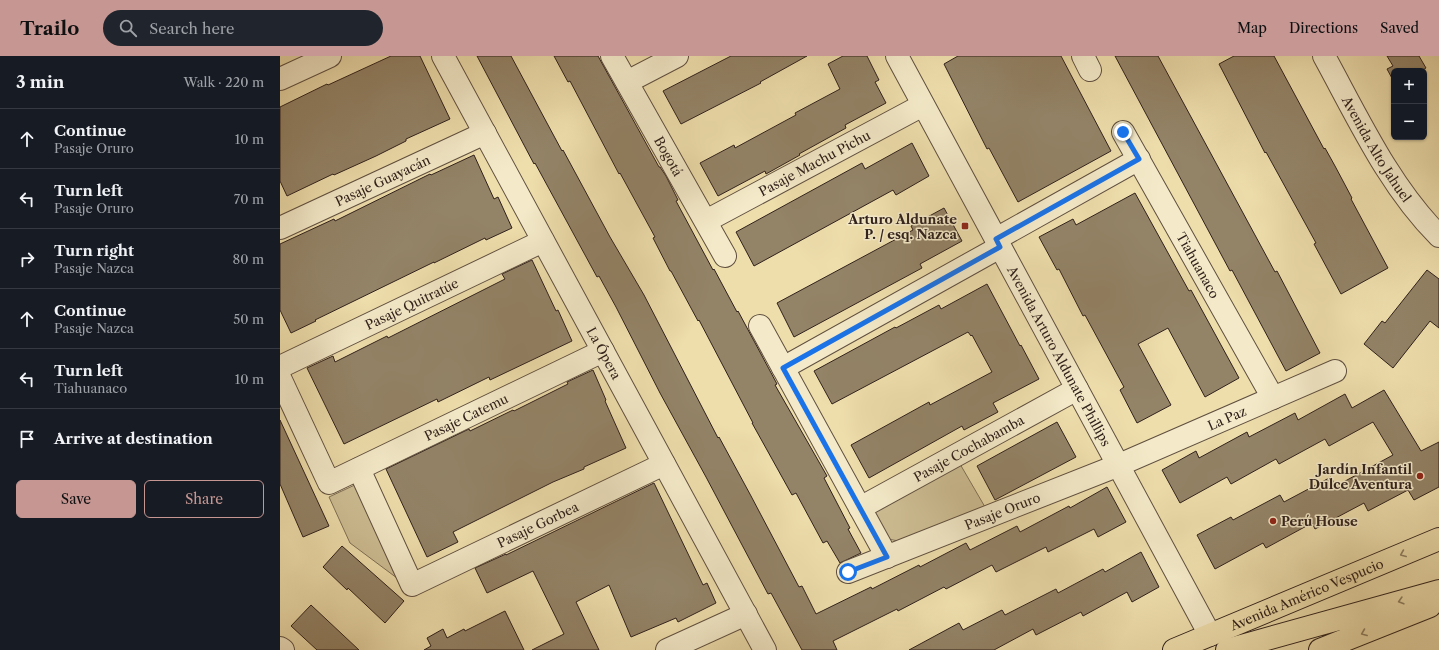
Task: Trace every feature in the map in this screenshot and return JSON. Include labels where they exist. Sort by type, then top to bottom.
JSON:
[{"type":"main road","name":"Avenida Américo Vespucio","points":[[1174,650],[1439,538]]},
{"type":"main road","points":[[1227,650],[1439,591]]},
{"type":"main road","points":[[1320,650],[1439,603]]},
{"type":"street","points":[[282,74],[330,56]]},
{"type":"street","name":"La Ópera","points":[[443,56],[765,650]]},
{"type":"street","name":"Bogotá","points":[[612,56],[725,256]]},
{"type":"street","points":[[627,82],[676,56]]},
{"type":"street","name":"Avenida Alto Jahuel","points":[[1324,56],[1378,155],[1423,220],[1439,236]]},
{"type":"street","name":"Avenida Arturo Aldunate Phillips","points":[[904,58],[924,105],[1210,635]]},
{"type":"street","name":"Pasaje Machu Pichu","points":[[706,222],[924,105]]},
{"type":"street","name":"Tiahuanaco","points":[[1123,132],[1273,398]]},
{"type":"street","name":"Pasaje Guayacán","points":[[280,228],[485,133]]},
{"type":"street","points":[[783,368],[1139,159]]},
{"type":"street","name":"Pasaje Quitratúe","points":[[280,367],[543,241]]},
{"type":"street","points":[[760,326],[887,557]]},
{"type":"street","name":"Pasaje Catemu","points":[[280,378],[330,483],[603,351]]},
{"type":"street","name":"La Paz","points":[[1119,465],[1335,371]]},
{"type":"street","name":"Pasaje Cochabamba","points":[[860,508],[1077,389]]},
{"type":"street","name":"Pasaje Gorbea","points":[[359,469],[412,585],[664,464]]},
{"type":"street","name":"Pasaje Oruro","points":[[848,572],[1119,465]]},
{"type":"street","points":[[667,650],[746,614]]},
{"type":"shaded area","points":[[960,464],[985,507],[904,542],[888,539],[875,513],[878,505]]},
{"type":"shaded area","points":[[359,483],[405,584],[350,543],[329,497]]},
{"type":"building","points":[[391,56],[420,56],[450,119],[406,139],[406,141],[376,156],[334,175],[333,174],[287,196],[280,181],[280,107],[327,84],[328,85]]},
{"type":"building","points":[[477,56],[511,56],[562,151],[563,150],[610,237],[644,295],[718,438],[719,437],[799,587],[802,586],[816,614],[871,587],[872,589],[919,565],[920,567],[966,543],[970,550],[1017,526],[1020,532],[1069,506],[1070,508],[1107,487],[1126,522],[1098,537],[1094,529],[1048,552],[1046,547],[996,572],[992,565],[946,589],[944,587],[898,611],[897,609],[833,641],[837,650],[802,650],[771,593],[768,594],[660,393],[616,307],[599,276],[597,277],[535,163],[534,164]]},
{"type":"building","points":[[554,56],[598,56],[659,167],[666,176],[678,200],[676,201],[713,270],[714,269],[737,312],[738,311],[777,384],[775,385],[827,476],[824,478],[861,553],[840,563],[827,541],[823,543],[796,493],[792,495],[752,423],[699,320],[698,321],[670,271],[653,238],[655,237],[620,173],[619,174],[570,81],[568,82]]},
{"type":"building","points":[[731,56],[807,56],[760,82],[761,83],[681,124],[663,91]]},
{"type":"building","points":[[843,56],[867,56],[879,80],[875,82],[886,103],[845,125],[846,128],[766,174],[765,171],[718,196],[700,163],[734,145],[735,148],[840,89],[828,64]]},
{"type":"building","points":[[958,56],[1061,56],[1111,151],[1018,202],[989,148],[987,149],[944,64]]},
{"type":"building","points":[[1115,56],[1158,56],[1275,272],[1277,271],[1320,353],[1286,371],[1232,270],[1230,271]]},
{"type":"building","points":[[1234,56],[1274,56],[1324,149],[1325,148],[1335,166],[1388,268],[1341,294],[1314,244],[1316,243],[1266,152],[1265,153],[1219,64]]},
{"type":"building","points":[[1387,56],[1419,56],[1426,68],[1391,68],[1391,76],[1387,69],[1393,66]]},
{"type":"building","points":[[912,143],[929,176],[896,195],[893,190],[754,266],[736,232],[862,163],[865,169]]},
{"type":"building","points":[[474,155],[494,199],[498,197],[512,228],[486,240],[485,238],[434,262],[291,333],[280,310],[280,244],[334,219],[335,221],[430,174],[431,175]]},
{"type":"building","points":[[1135,193],[1189,291],[1191,290],[1239,378],[1205,397],[1168,328],[1138,344],[1171,405],[1137,423],[1120,390],[1124,387],[1085,315],[1083,316],[1059,269],[1057,270],[1039,237],[1073,219],[1076,225]]},
{"type":"building","points":[[944,208],[962,241],[920,264],[922,268],[794,337],[777,303],[913,230],[911,226]]},
{"type":"building","points":[[532,260],[572,341],[490,380],[489,377],[438,402],[437,399],[344,444],[307,368],[333,356],[335,362],[387,336],[388,338],[505,279],[502,274]]},
{"type":"building","points":[[1427,270],[1439,279],[1439,328],[1430,321],[1393,368],[1364,344],[1382,321],[1385,323]]},
{"type":"building","points":[[987,284],[1039,379],[993,403],[998,412],[964,430],[962,426],[869,478],[851,445],[929,402],[930,405],[992,372],[972,335],[971,336],[968,332],[832,404],[814,371],[895,327],[896,328],[939,305],[941,309]]},
{"type":"building","points":[[593,370],[626,448],[584,467],[584,469],[553,482],[453,532],[458,542],[427,557],[386,469],[469,429],[470,431],[513,410],[514,411],[568,384],[567,382]]},
{"type":"building","points":[[1384,390],[1421,451],[1439,442],[1439,487],[1414,500],[1408,490],[1368,511],[1364,503],[1315,529],[1312,523],[1266,548],[1263,543],[1215,569],[1197,535],[1231,517],[1233,520],[1280,495],[1284,502],[1331,477],[1336,486],[1393,455],[1373,422],[1329,446],[1325,439],[1279,464],[1276,459],[1231,484],[1227,477],[1180,503],[1162,470],[1196,451],[1199,458],[1247,432],[1249,437],[1295,413],[1298,420],[1345,394],[1352,408]]},
{"type":"building","points":[[280,420],[329,526],[303,537],[280,484]]},
{"type":"building","points":[[1057,422],[1076,457],[995,500],[977,466]]},
{"type":"building","points":[[654,483],[703,585],[707,583],[716,603],[678,622],[676,618],[631,637],[609,585],[576,602],[599,650],[532,650],[564,634],[533,571],[487,593],[475,568],[506,555]]},
{"type":"building","points":[[342,546],[404,601],[385,623],[323,567]]},
{"type":"building","points":[[1141,552],[1159,587],[1132,602],[1127,592],[1083,616],[1081,612],[1036,635],[1033,629],[994,650],[909,650],[959,623],[963,630],[1002,610],[1005,615],[1056,589],[1058,593],[1103,569],[1105,572]]},
{"type":"building","points":[[311,605],[359,650],[317,650],[291,626]]},
{"type":"building","points":[[505,611],[524,650],[424,650],[431,646],[427,638],[443,629],[447,638],[464,629],[465,631]]},
{"type":"place","name":"Arturo Aldunate P. / esq. Nazca","points":[[965,226]]},
{"type":"place","name":"Jardín Infantil Dulce Aventura","points":[[1420,476]]},
{"type":"place","name":"Perú House","points":[[1273,521]]},
{"type":"route","points":[[848,572],[887,557],[783,368],[1000,247],[996,239],[1139,159],[1123,132]]}]
